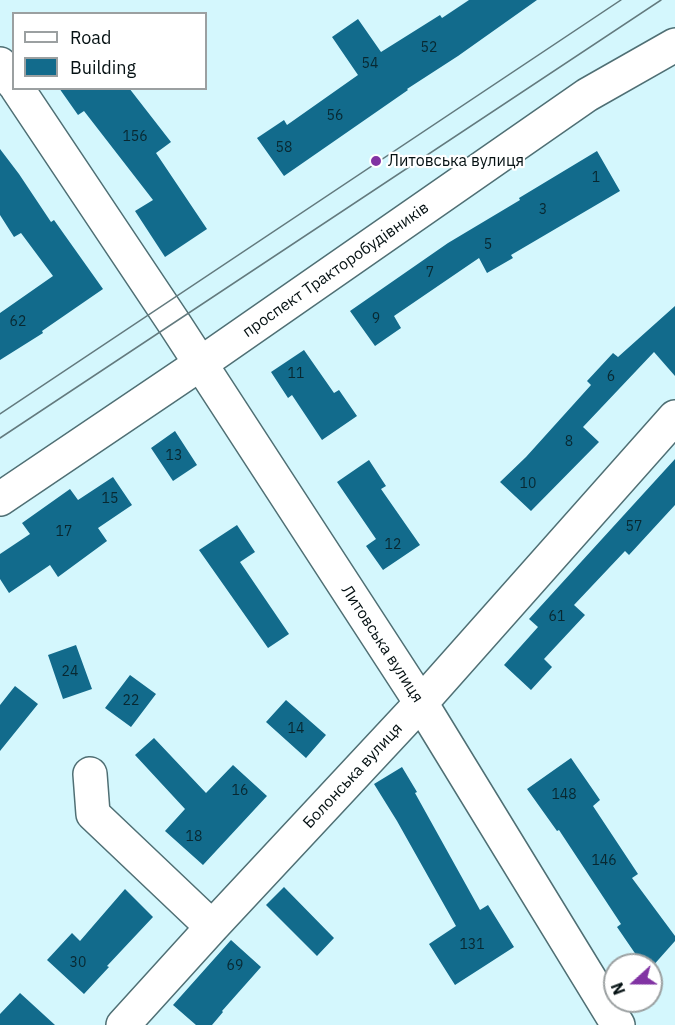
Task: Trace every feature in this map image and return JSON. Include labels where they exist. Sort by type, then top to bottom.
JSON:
[{"type":"street","name":"проспект Тракторобудівників","points":[[0,499],[200,364],[587,95],[675,45]]},
{"type":"street","points":[[0,64],[12,81]]},
{"type":"street","name":"Литовська вулиця","points":[[18,90],[421,704],[618,1025]]},
{"type":"street","name":"Болонська вулиця","points":[[123,1025],[421,704],[675,417]]},
{"type":"street","points":[[90,774],[93,814],[212,927]]},
{"type":"building","points":[[469,0],[537,0],[284,176],[257,138],[284,120],[287,125],[358,75],[332,37],[358,19],[381,52],[440,15],[442,18]]},
{"type":"building","points":[[60,90],[131,90],[171,142],[156,153],[207,229],[165,257],[135,211],[153,200],[84,111],[78,115]]},
{"type":"building","points":[[0,149],[51,222],[54,220],[103,289],[42,331],[43,333],[0,360],[0,313],[53,276],[21,233],[14,237],[0,215]]},
{"type":"building","points":[[597,151],[620,191],[511,255],[513,258],[487,273],[479,258],[394,316],[401,328],[375,346],[350,311],[448,243]]},
{"type":"building","points":[[675,306],[675,376],[654,352],[583,427],[599,442],[531,511],[500,482],[526,457],[591,385],[587,381],[613,353],[618,357]]},
{"type":"building","points":[[304,350],[334,393],[339,390],[357,416],[322,440],[292,395],[288,398],[271,372]]},
{"type":"building","points":[[175,431],[197,465],[173,481],[151,448]]},
{"type":"building","points":[[675,459],[675,505],[629,555],[625,551],[574,605],[585,615],[544,659],[552,667],[531,690],[504,665],[538,627],[529,619]]},
{"type":"building","points":[[369,460],[386,486],[381,489],[420,545],[383,570],[366,546],[376,539],[337,482]]},
{"type":"building","points":[[113,477],[132,505],[98,528],[107,541],[58,577],[50,565],[9,593],[0,579],[0,554],[30,534],[22,523],[70,489],[78,500]]},
{"type":"building","points":[[237,525],[255,552],[240,562],[289,634],[268,648],[199,550]]},
{"type":"building","points":[[76,645],[92,689],[63,699],[48,655]]},
{"type":"building","points":[[130,675],[156,694],[131,727],[105,708]]},
{"type":"building","points":[[15,686],[38,704],[0,751],[0,705]]},
{"type":"building","points":[[286,700],[326,735],[306,758],[266,722]]},
{"type":"building","points":[[154,738],[206,793],[233,765],[267,796],[203,865],[165,831],[185,809],[135,755]]},
{"type":"building","points":[[571,758],[600,800],[593,806],[638,874],[632,878],[675,936],[675,941],[663,954],[635,953],[617,927],[621,924],[559,830],[557,831],[527,789]]},
{"type":"building","points":[[402,767],[480,910],[488,905],[514,947],[455,985],[429,944],[456,926],[374,784]]},
{"type":"building","points":[[284,887],[334,938],[317,956],[266,905]]},
{"type":"building","points":[[125,889],[153,917],[84,994],[47,960],[72,933],[80,941]]},
{"type":"building","points":[[231,940],[261,967],[212,1025],[196,1025],[173,1005]]},
{"type":"building","points":[[20,993],[55,1025],[0,1025],[0,1014]]},
{"type":"tram line","points":[[0,414],[621,0]]},
{"type":"tram line","points":[[0,438],[661,0]]},
{"type":"place","name":"Литовська вулиця","points":[[376,161]]}]
